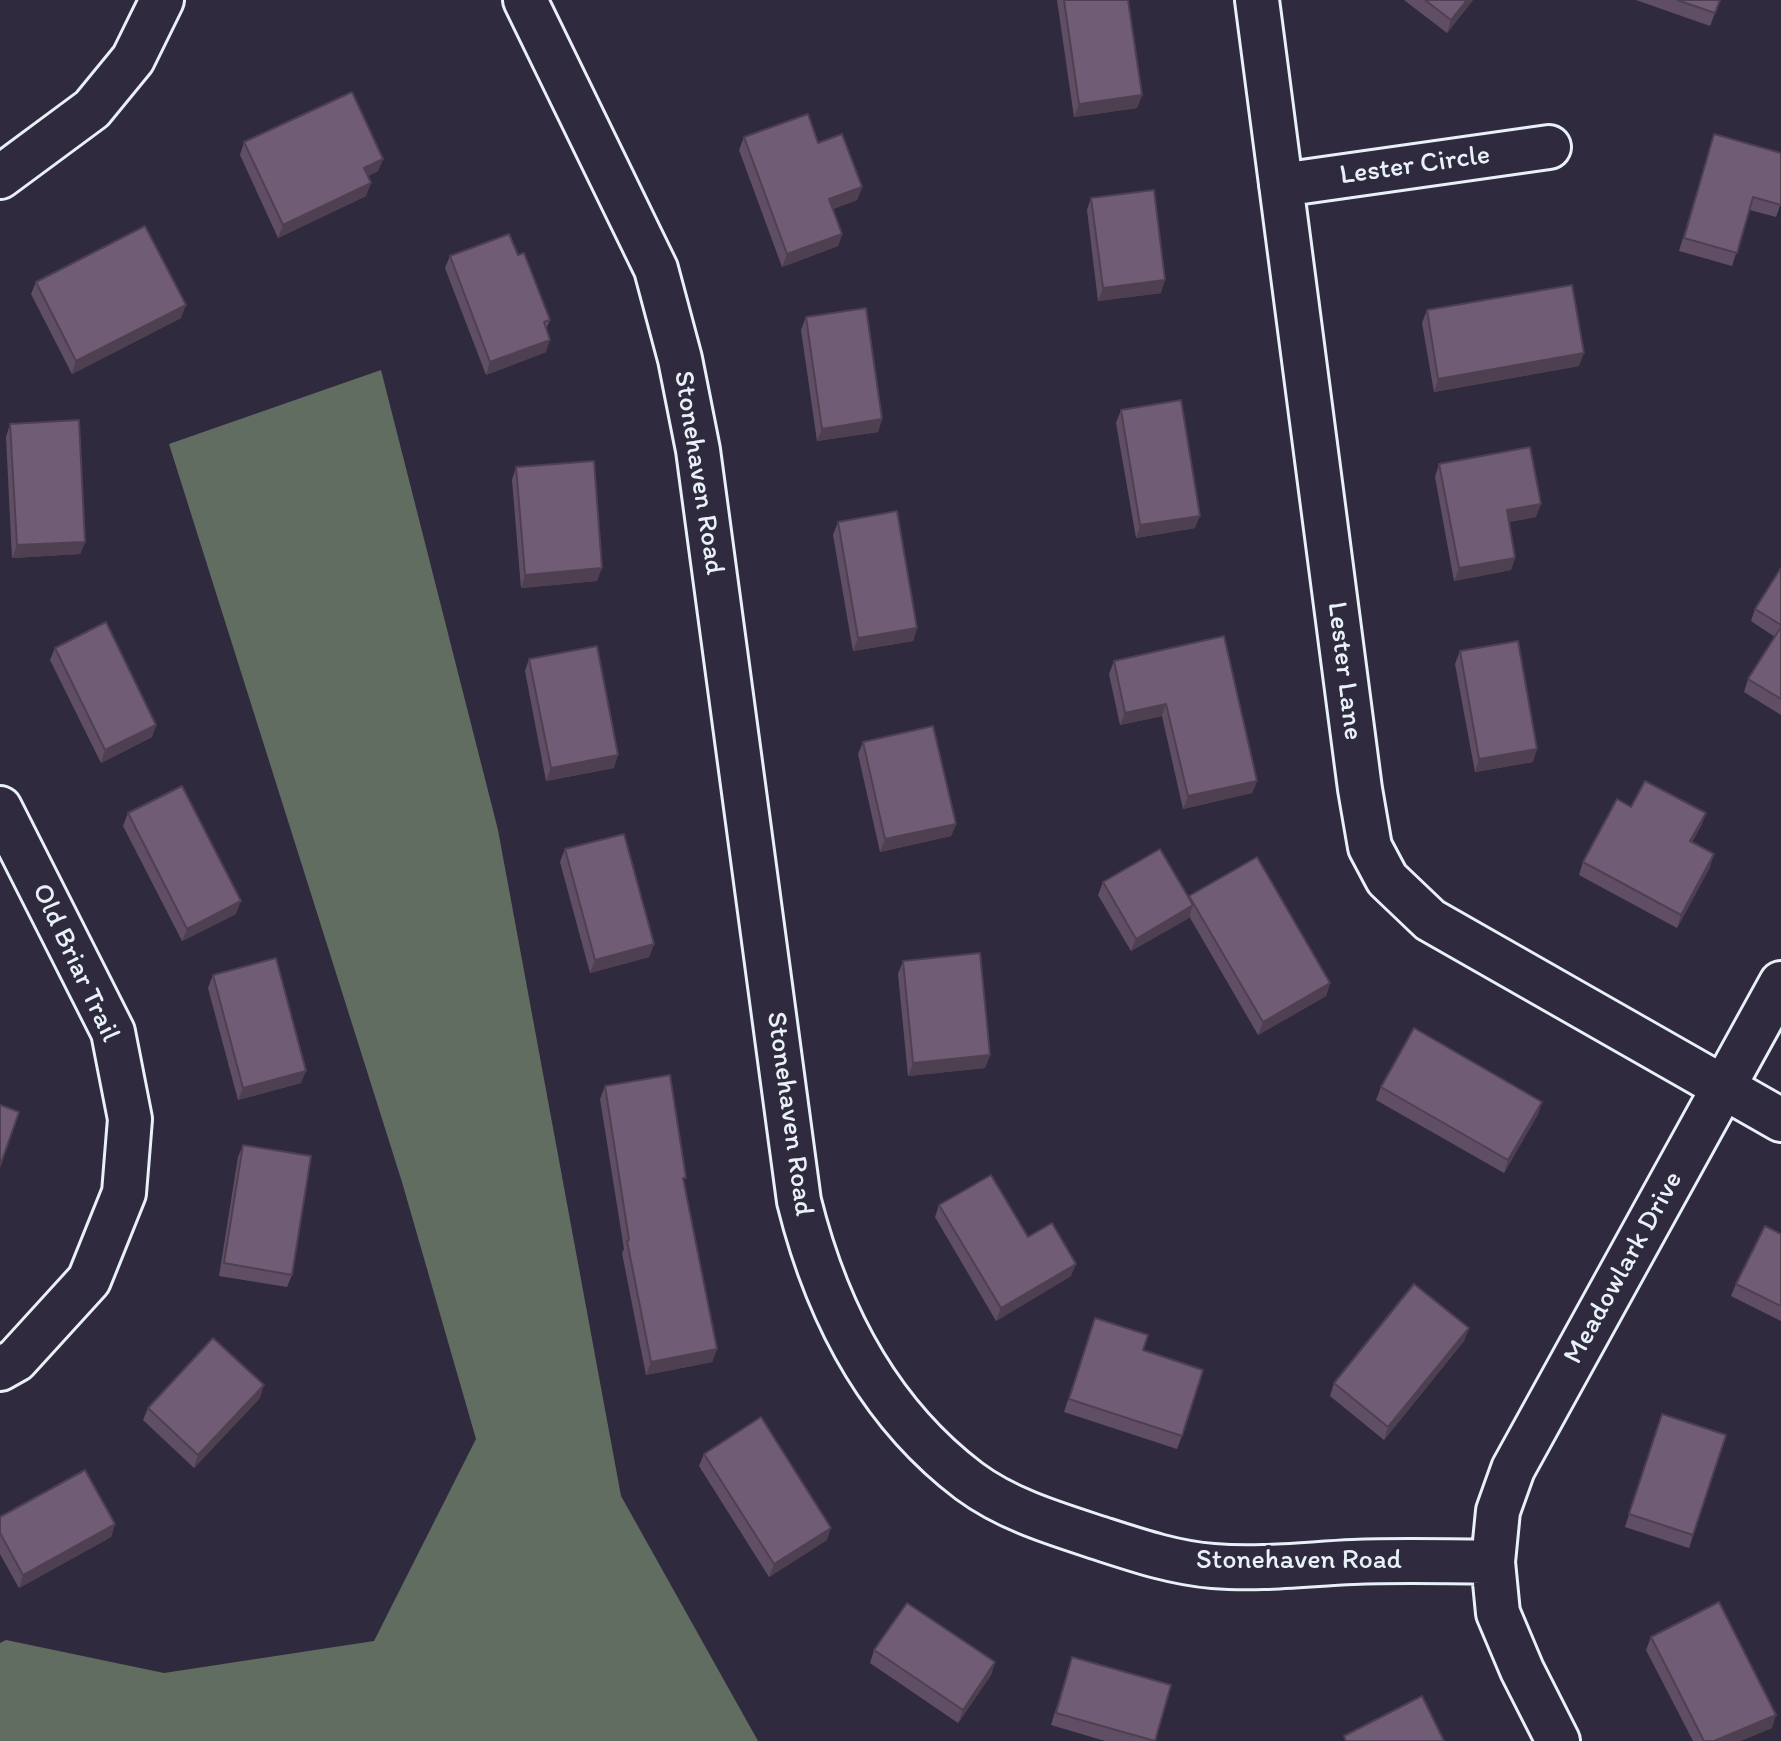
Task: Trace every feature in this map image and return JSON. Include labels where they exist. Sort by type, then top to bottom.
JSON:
[{"type":"street","points":[[0,177],[92,109],[133,59],[162,0]]},
{"type":"street","name":"Stonehaven Road","points":[[525,0],[656,269],[680,359],[698,450],[799,1201],[826,1290],[847,1336],[881,1392],[927,1442],[970,1481],[1035,1517],[1162,1558],[1215,1567],[1372,1561],[1493,1562]]},
{"type":"street","name":"Lester Lane","points":[[1257,0],[1370,847],[1387,879],[1430,920],[1781,1120]]},
{"type":"street","name":"Lester Circle","points":[[1281,185],[1549,147]]},
{"type":"street","name":"Old Briar Trail","points":[[0,808],[113,1032],[130,1119],[124,1193],[89,1280],[16,1360],[0,1369]]},
{"type":"street","name":"Meadowlark Drive","points":[[1493,1562],[1498,1511],[1513,1469],[1781,983]]},
{"type":"street","points":[[1493,1562],[1498,1613],[1522,1670],[1558,1741]]},
{"type":"green space","points":[[381,370],[498,830],[621,1496],[758,1741],[0,1741],[0,1643],[6,1640],[164,1673],[374,1641],[476,1439],[402,1182],[169,444]]},
{"type":"building","points":[[1064,0],[1128,0],[1142,95],[1079,104]]},
{"type":"building","points":[[1425,0],[1467,0],[1451,20]]},
{"type":"building","points":[[1677,0],[1720,0],[1715,13]]},
{"type":"building","points":[[352,92],[383,159],[364,168],[371,183],[283,225],[244,142]]},
{"type":"building","points":[[808,114],[818,143],[842,134],[862,187],[829,199],[842,234],[787,254],[744,137]]},
{"type":"building","points":[[1714,134],[1781,153],[1781,205],[1753,197],[1737,253],[1684,238]]},
{"type":"building","points":[[1154,190],[1165,280],[1103,288],[1091,198]]},
{"type":"building","points":[[145,226],[186,305],[76,361],[36,282]]},
{"type":"building","points":[[509,234],[518,255],[524,253],[550,320],[544,322],[550,340],[490,362],[450,256]]},
{"type":"building","points":[[1572,285],[1584,353],[1438,379],[1427,310]]},
{"type":"building","points":[[866,308],[882,419],[822,429],[806,317]]},
{"type":"building","points":[[1181,400],[1200,516],[1140,525],[1121,410]]},
{"type":"building","points":[[79,420],[85,542],[17,545],[10,424]]},
{"type":"building","points":[[1530,447],[1541,504],[1507,510],[1515,558],[1459,568],[1439,464]]},
{"type":"building","points":[[594,461],[602,568],[525,575],[516,467]]},
{"type":"building","points":[[897,511],[917,628],[858,638],[838,522]]},
{"type":"building","points":[[1781,568],[1781,625],[1755,609]]},
{"type":"building","points":[[106,622],[156,725],[105,750],[55,648]]},
{"type":"building","points":[[1781,627],[1781,699],[1748,679]]},
{"type":"building","points":[[1224,636],[1257,781],[1188,796],[1166,704],[1125,713],[1114,661]]},
{"type":"building","points":[[1518,641],[1537,749],[1479,759],[1460,651]]},
{"type":"building","points":[[597,646],[618,755],[551,768],[529,659]]},
{"type":"building","points":[[933,726],[956,824],[885,839],[863,742]]},
{"type":"building","points":[[1645,781],[1706,813],[1690,841],[1714,854],[1681,915],[1583,862],[1617,799],[1631,807]]},
{"type":"building","points":[[182,786],[241,901],[187,929],[128,813]]},
{"type":"building","points":[[624,834],[654,944],[595,960],[565,849]]},
{"type":"building","points":[[1160,849],[1193,905],[1136,939],[1103,882]]},
{"type":"building","points":[[1257,857],[1330,983],[1263,1022],[1189,896]]},
{"type":"building","points":[[980,953],[990,1055],[913,1063],[903,961]]},
{"type":"building","points":[[276,958],[306,1071],[243,1088],[213,975]]},
{"type":"building","points":[[1414,1028],[1542,1102],[1508,1160],[1381,1087]]},
{"type":"building","points":[[670,1075],[686,1178],[683,1178],[717,1349],[651,1362],[627,1241],[605,1086]]},
{"type":"building","points":[[0,1105],[19,1112],[0,1166]]},
{"type":"building","points":[[243,1145],[311,1156],[292,1275],[224,1263]]},
{"type":"building","points":[[991,1175],[1028,1237],[1052,1223],[1076,1264],[1001,1308],[939,1205]]},
{"type":"building","points":[[1765,1226],[1781,1234],[1781,1306],[1736,1284]]},
{"type":"building","points":[[1414,1284],[1469,1328],[1388,1427],[1334,1383]]},
{"type":"building","points":[[1095,1318],[1148,1335],[1143,1350],[1203,1370],[1182,1436],[1069,1399]]},
{"type":"building","points":[[213,1338],[264,1385],[198,1455],[148,1408]]},
{"type":"building","points":[[1662,1414],[1726,1435],[1693,1535],[1629,1514]]},
{"type":"building","points":[[761,1417],[831,1528],[774,1564],[704,1454]]},
{"type":"building","points":[[85,1470],[115,1524],[23,1575],[0,1533],[0,1517]]},
{"type":"building","points":[[1719,1602],[1776,1715],[1714,1741],[1704,1741],[1651,1637]]},
{"type":"building","points":[[907,1603],[995,1662],[963,1710],[874,1650]]},
{"type":"building","points":[[1072,1657],[1171,1685],[1155,1741],[1056,1713]]},
{"type":"building","points":[[1422,1696],[1444,1741],[1346,1741],[1344,1736]]}]
